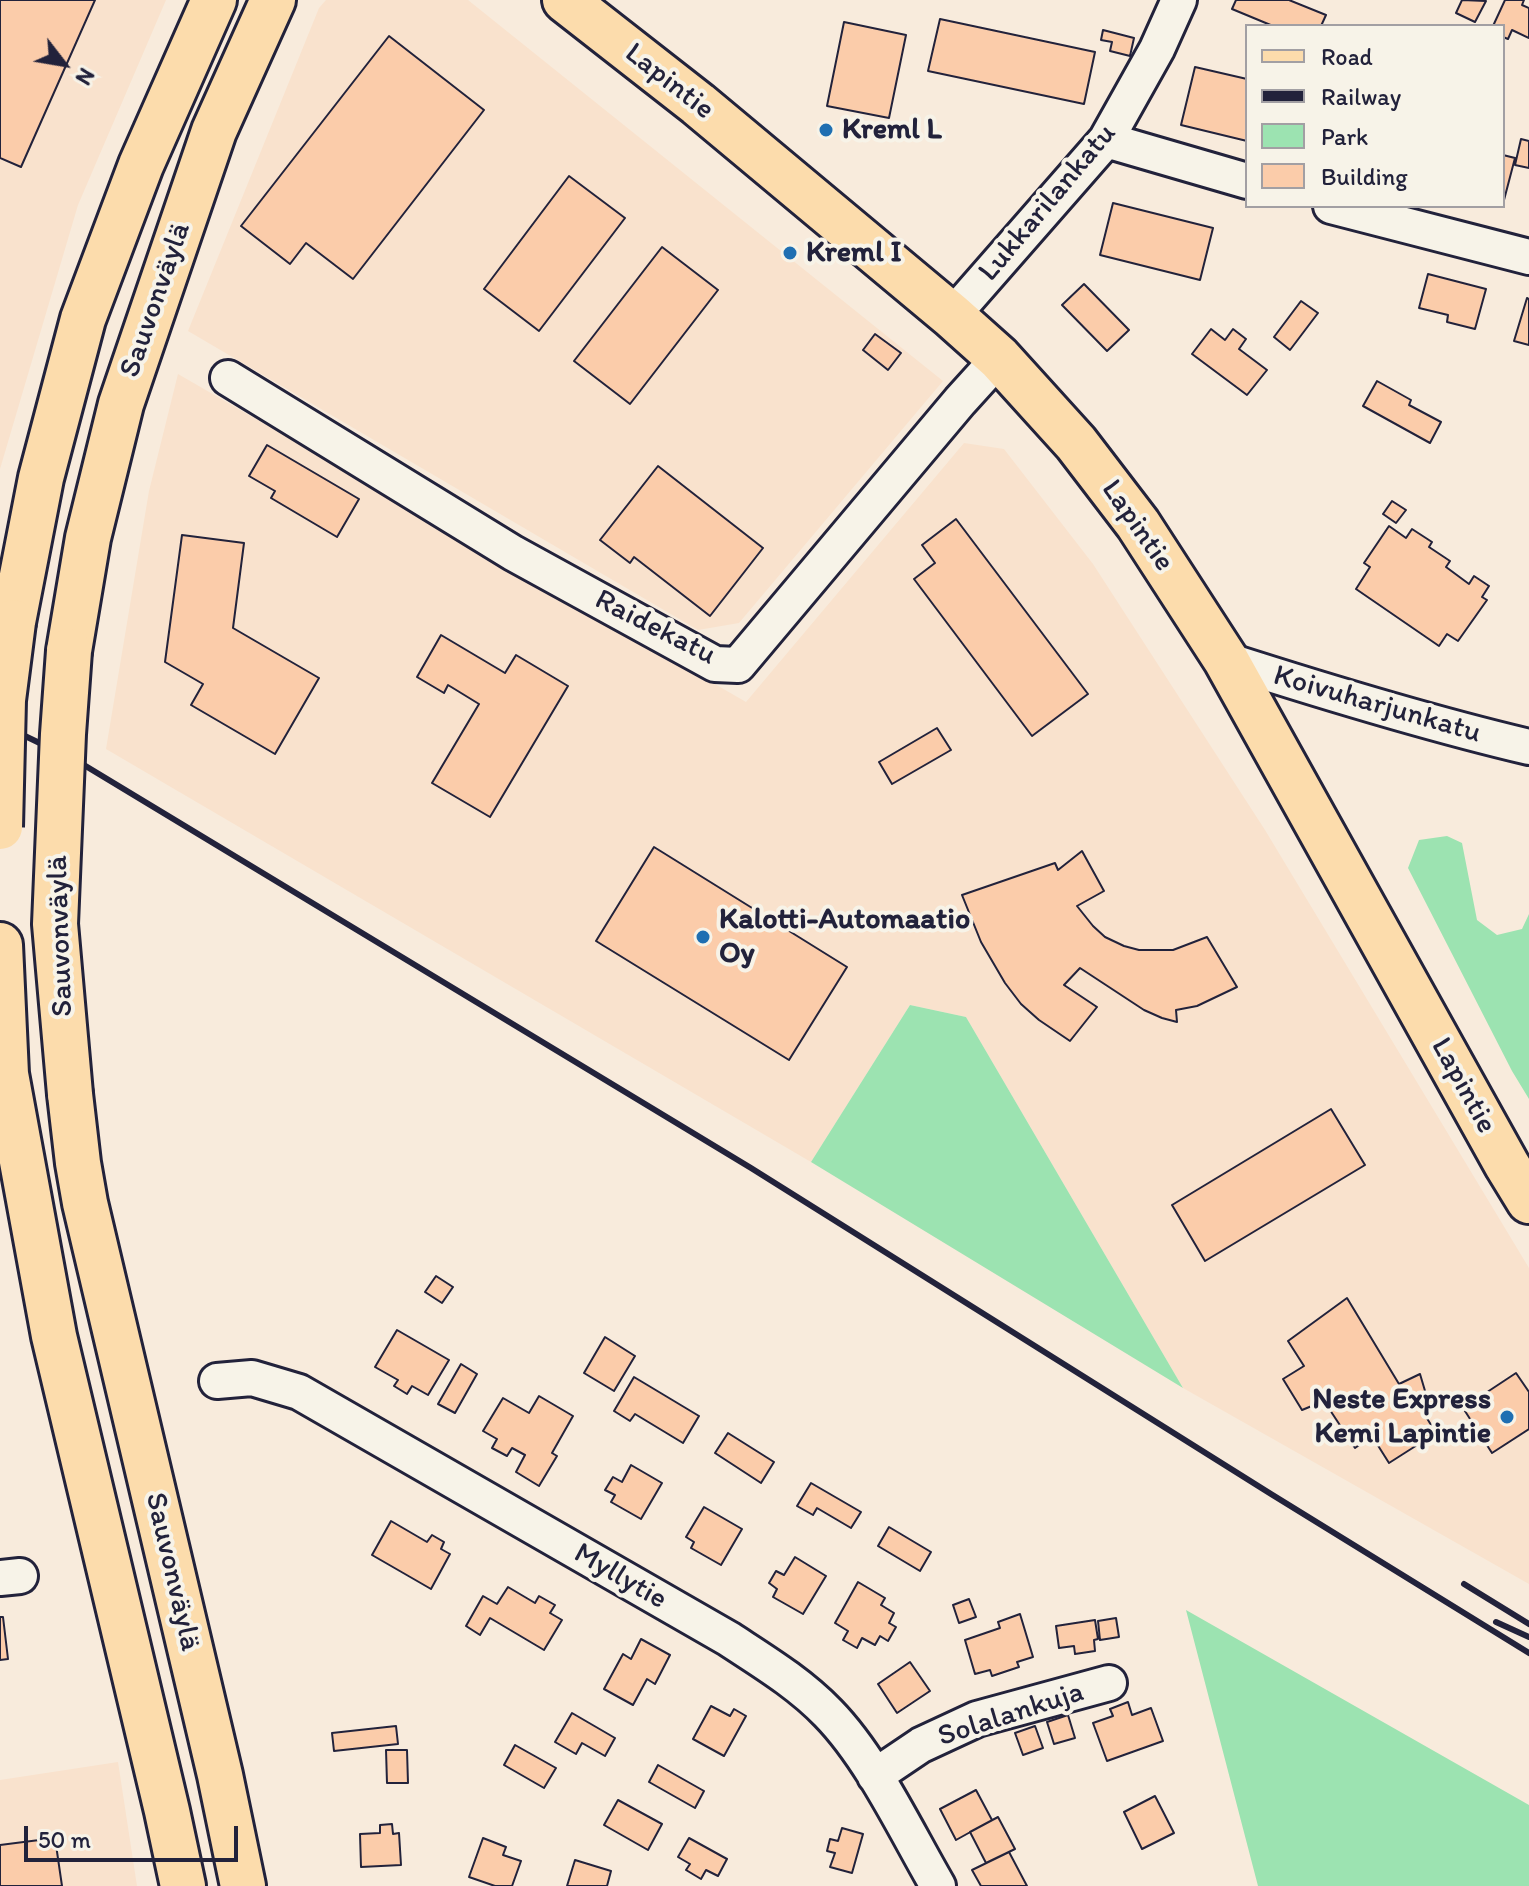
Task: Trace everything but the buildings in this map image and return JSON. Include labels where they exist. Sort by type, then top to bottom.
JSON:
[{"type":"main road","name":"Sauvonväylä","points":[[0,827],[3,700],[13,622],[41,478],[83,319],[141,165],[214,0]]},
{"type":"main road","name":"Sauvonväylä","points":[[243,1886],[220,1775],[85,1203],[70,1094],[55,924],[69,651],[88,538],[121,404],[214,131],[273,0]]},
{"type":"main road","name":"Lapintie","points":[[565,0],[698,104],[952,316],[999,358],[1076,443],[1138,524],[1226,660],[1529,1201]]},
{"type":"main road","name":"Sauvonväylä","points":[[0,945],[6,1074],[54,1336],[183,1886]]},
{"type":"street","name":"Lukkarilankatu","points":[[952,316],[1106,140],[1137,87],[1179,0]]},
{"type":"street","points":[[1106,140],[1245,180]]},
{"type":"street","points":[[1339,208],[1529,257]]},
{"type":"street","name":"Raidekatu","points":[[228,378],[513,553],[715,664],[738,665],[999,358]]},
{"type":"street","name":"Koivuharjunkatu","points":[[1226,660],[1445,726],[1529,747]]},
{"type":"street","name":"Myllytie","points":[[217,1381],[252,1378],[299,1392],[729,1639],[784,1674],[831,1715],[855,1745],[938,1886]]},
{"type":"street","name":"Solalankuja","points":[[875,1776],[921,1745],[977,1719],[1109,1683]]},
{"type":"shaded area","points":[[0,0],[166,0],[78,205],[0,469]]},
{"type":"shaded area","points":[[326,0],[468,0],[943,381],[739,623],[698,630],[188,331],[319,8]]},
{"type":"shaded area","points":[[178,374],[746,702],[964,443],[1004,449],[1093,564],[1265,830],[1529,1268],[1529,1584],[1183,1388],[966,1017],[910,1005],[811,1162],[106,749],[149,491]]},
{"type":"shaded area","points":[[118,1762],[137,1886],[0,1886],[0,1780]]},
{"type":"green space","points":[[1447,836],[1462,843],[1477,920],[1497,935],[1522,929],[1529,914],[1529,1099],[1408,868],[1419,840]]},
{"type":"green space","points":[[910,1005],[966,1017],[1183,1388],[811,1162]]},
{"type":"green space","points":[[1186,1610],[1529,1805],[1529,1886],[1258,1886]]},
{"type":"railway","points":[[0,724],[79,762],[751,1168],[1529,1653]]},
{"type":"railway","points":[[1464,1584],[1529,1624]]},
{"type":"railway","points":[[1496,1622],[1529,1637]]},
{"type":"place","name":"Kreml L","points":[[826,130]]},
{"type":"place","name":"Kreml I","points":[[790,253]]},
{"type":"place","name":"Kalotti-Automaatio Oy","points":[[703,937]]},
{"type":"place","name":"Neste Express Kemi Lapintie","points":[[1507,1417]]}]
